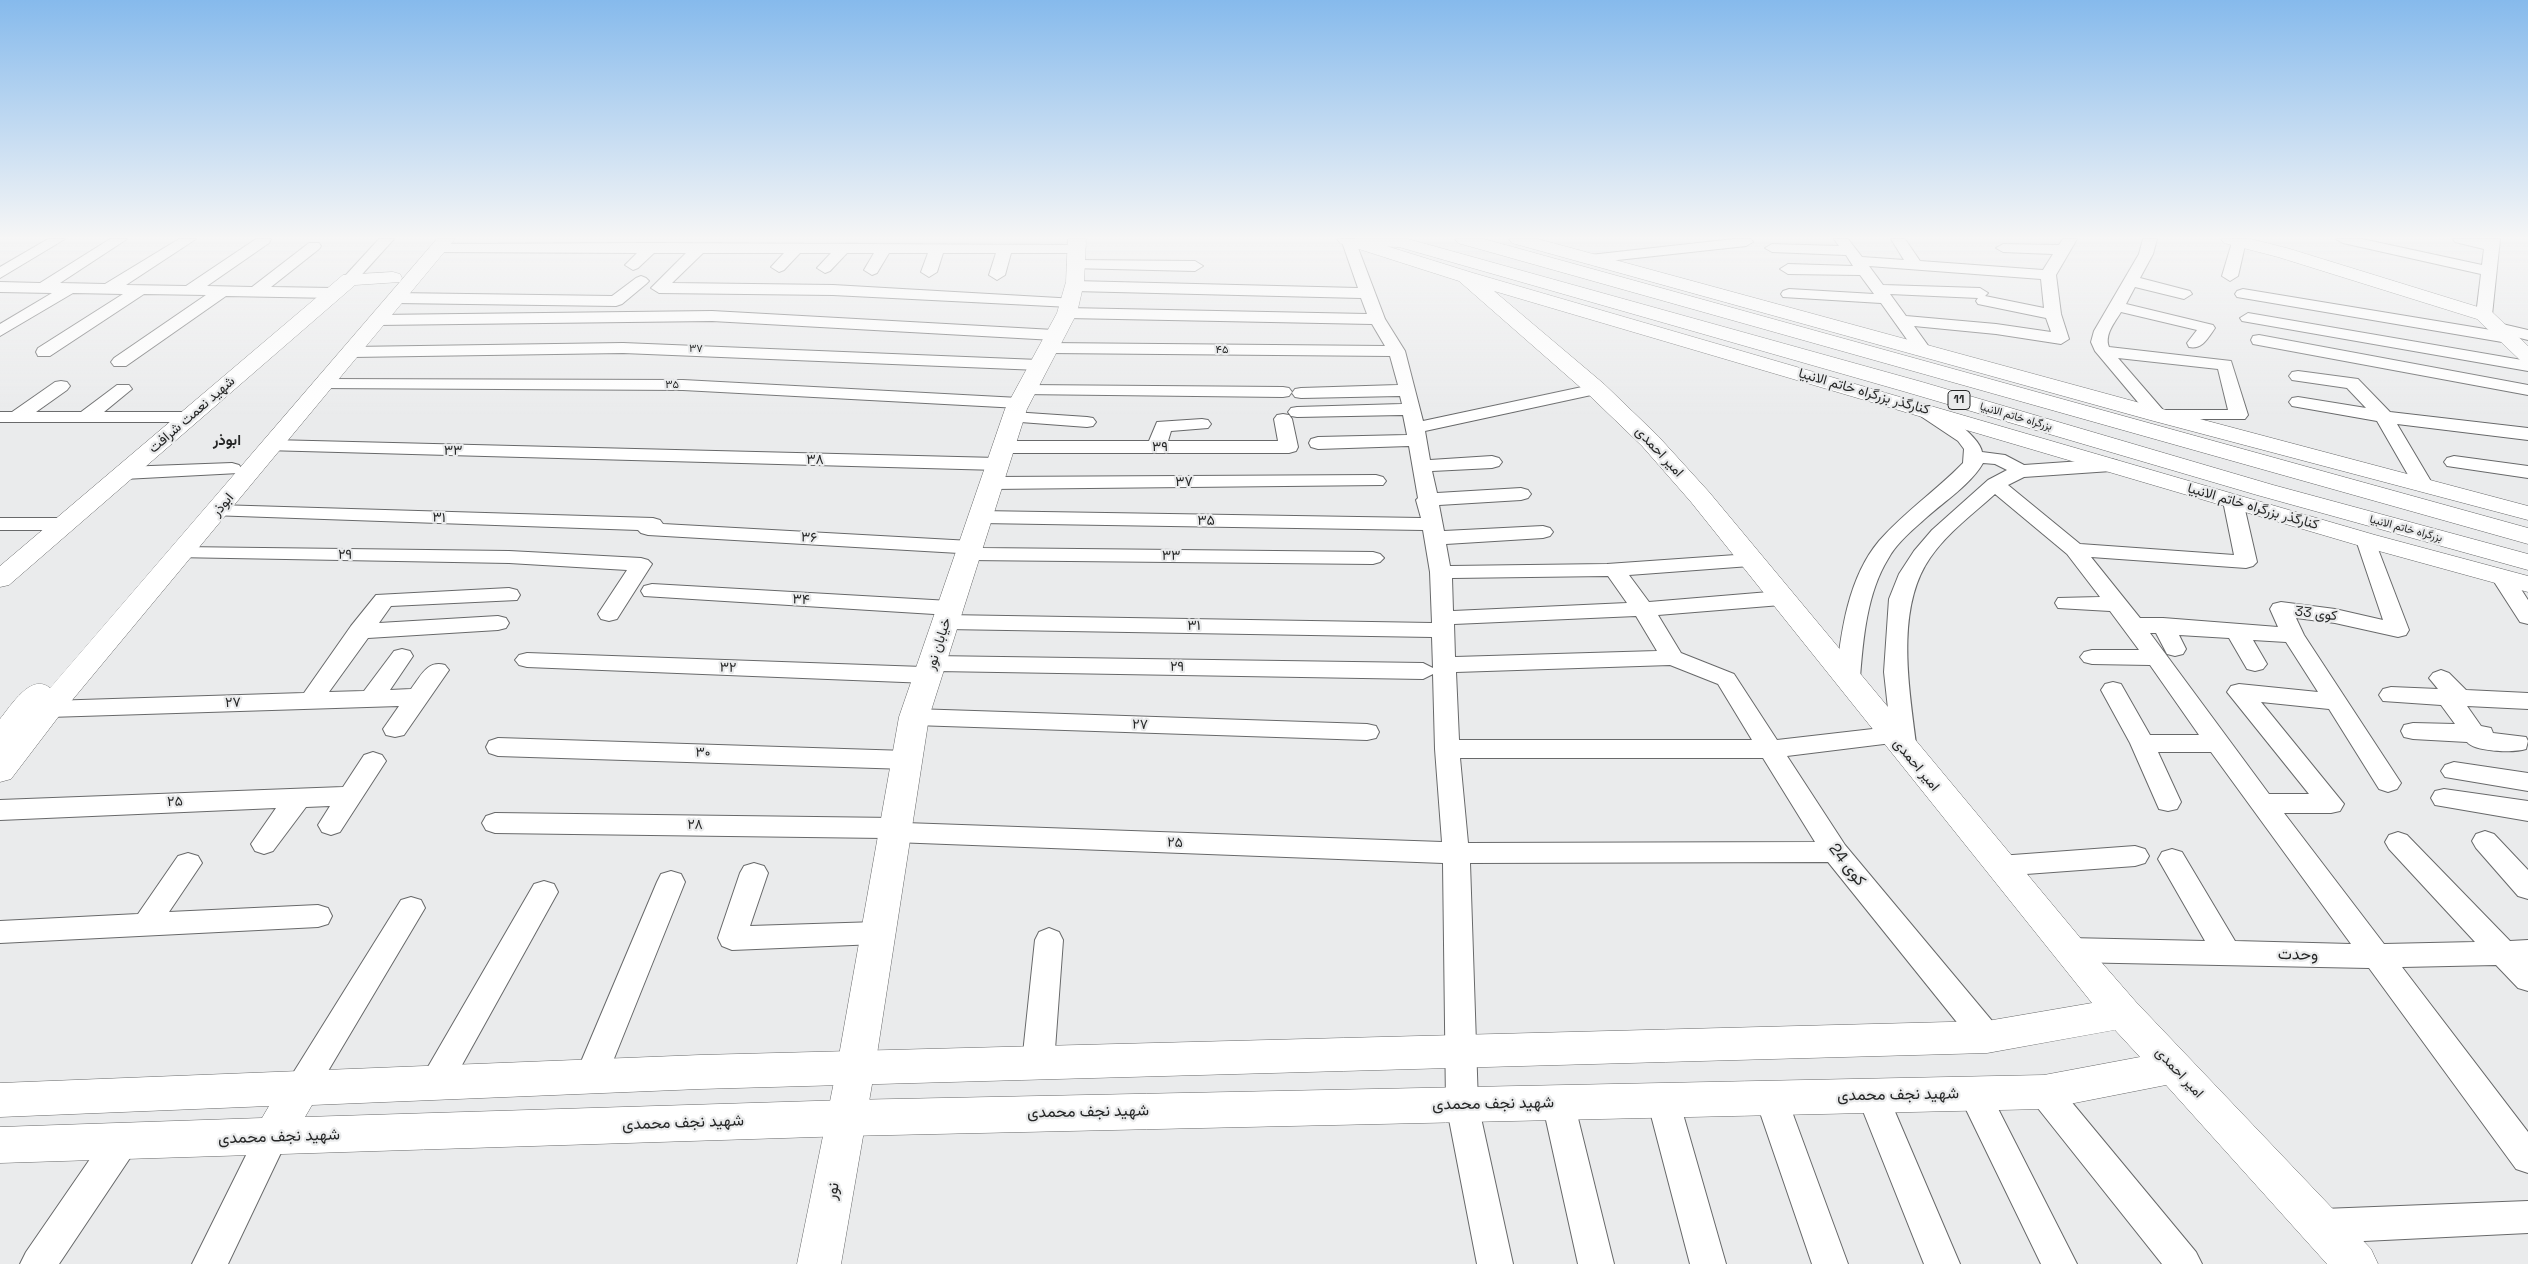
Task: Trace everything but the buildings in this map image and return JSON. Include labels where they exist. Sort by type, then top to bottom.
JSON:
[{"type":"main road","name":"شهید نعمت شرافت","points":[[0,579],[328,298]]},
{"type":"main road","name":"ابوذر","points":[[0,772],[12,735],[232,470],[385,298]]},
{"type":"main road","name":"ابوذر","points":[[12,735],[49,709],[352,352],[377,320],[389,298]]},
{"type":"main road","name":"امیر احمدی","points":[[1490,298],[1596,389],[1650,440],[1700,497],[1780,598],[1848,678],[1898,743],[2122,1013],[2323,1226],[2356,1264]]},
{"type":"main road","name":"کنارگذر بزرگراه خاتم الانبیا","points":[[1538,298],[2366,540],[2528,584]]},
{"type":"main road","name":"بزرگراه خاتم الانبیا","points":[[1599,298],[1914,387],[2265,490],[2528,562]]},
{"type":"main road","name":"بزرگراه خاتم الانبیا","points":[[1690,298],[1927,360],[2263,463],[2528,536]]},
{"type":"main road","points":[[1720,298],[1927,360],[2158,415],[2422,483],[2528,513]]},
{"type":"main road","points":[[2416,298],[2496,327],[2528,357]]},
{"type":"main road","name":"خیابان نور","points":[[856,1067],[914,718],[1019,404],[1064,300]]},
{"type":"main road","points":[[1914,387],[1927,360]]},
{"type":"main road","points":[[2263,463],[2528,517]]},
{"type":"main road","points":[[2265,490],[2528,584]]},
{"type":"main road","points":[[0,1100],[856,1067],[1987,1037],[2122,1013]]},
{"type":"main road","name":"نور","points":[[818,1264],[856,1067]]},
{"type":"main road","name":"شهید نجف محمدی","points":[[0,1145],[272,1138],[847,1118],[2044,1092],[2174,1067]]},
{"type":"main road","points":[[272,1138],[301,1088]]},
{"type":"street","points":[[0,331],[54,298]]},
{"type":"street","points":[[44,352],[128,298]]},
{"type":"street","points":[[120,362],[213,298]]},
{"type":"street","points":[[565,298],[616,301],[620,298]]},
{"type":"street","points":[[1017,298],[1378,319]]},
{"type":"street","points":[[377,320],[712,316],[1064,300],[1151,298]]},
{"type":"street","points":[[1370,298],[1378,319],[1397,351],[1412,417],[1432,531],[1442,572],[1447,749],[1456,853],[1462,1104],[1495,1264]]},
{"type":"street","points":[[1885,298],[1902,320],[1927,360]]},
{"type":"street","points":[[1982,298],[1996,328]]},
{"type":"street","points":[[1986,298],[2053,314]]},
{"type":"street","points":[[1902,320],[1996,328],[2061,339],[2053,314],[2051,298]]},
{"type":"street","points":[[2103,351],[2225,365],[2239,414],[2158,415],[2103,351],[2099,342],[2102,331],[2120,298]]},
{"type":"street","points":[[2266,298],[2313,306],[2375,310],[2496,327],[2528,334]]},
{"type":"street","points":[[2313,298],[2313,306]]},
{"type":"street","points":[[2492,298],[2496,327]]},
{"type":"street","name":"۴۵","points":[[1064,300],[1397,351]]},
{"type":"street","name":"۳۷","points":[[352,352],[624,348],[714,350],[1064,300]]},
{"type":"street","points":[[2116,306],[2207,328],[2195,343]]},
{"type":"street","points":[[2248,318],[2528,366]]},
{"type":"street","points":[[2259,340],[2528,390]]},
{"type":"street","points":[[2298,376],[2352,383],[2384,417],[2422,483]]},
{"type":"street","name":"۳۵","points":[[324,384],[684,385],[1019,404]]},
{"type":"street","points":[[8,417],[61,386]]},
{"type":"street","points":[[85,417],[123,389]]},
{"type":"street","points":[[1318,443],[1412,417],[1596,389]]},
{"type":"street","points":[[1019,404],[1283,392]]},
{"type":"street","points":[[1302,392],[1412,417]]},
{"type":"street","points":[[2298,402],[2384,417],[2528,434]]},
{"type":"street","points":[[1019,404],[1087,422]]},
{"type":"street","points":[[1848,678],[1867,581],[1884,548],[1910,522],[1961,478],[1973,464],[1973,448],[1965,438],[1922,409]]},
{"type":"street","name":"۳۹","points":[[998,464],[1157,447],[1289,447],[1290,416],[1412,417]]},
{"type":"street","points":[[8,417],[189,417]]},
{"type":"street","points":[[1157,447],[1163,426],[1202,424]]},
{"type":"street","name":"۳۳","points":[[272,446],[633,456]]},
{"type":"street","name":"۳۸","points":[[633,456],[998,464]]},
{"type":"street","points":[[1973,459],[1980,457],[1998,459],[2008,462],[2020,471]]},
{"type":"street","points":[[1421,466],[1492,462]]},
{"type":"street","points":[[2454,462],[2528,472]]},
{"type":"street","name":"۳۷","points":[[998,464],[1376,481]]},
{"type":"street","points":[[1447,749],[1772,749],[1898,743],[1896,672],[1900,599],[1910,574],[1921,555],[1939,534],[1995,484],[2020,471],[2112,465]]},
{"type":"street","points":[[124,472],[232,470]]},
{"type":"street","points":[[1995,484],[2074,550],[2133,625],[2166,653],[2218,744],[2379,956],[2528,1158]]},
{"type":"street","points":[[1426,500],[1521,494]]},
{"type":"street","points":[[2074,550],[2246,562],[2233,501]]},
{"type":"street","name":"۳۱","points":[[217,511],[653,524],[648,529]]},
{"type":"street","name":"۳۵","points":[[980,517],[1432,531],[1543,532]]},
{"type":"street","points":[[0,524],[65,524]]},
{"type":"street","name":"۳۶","points":[[648,529],[969,550]]},
{"type":"street","name":"کوی 33","points":[[2366,540],[2398,630],[2335,616],[2281,609],[2293,636],[2388,783]]},
{"type":"street","name":"۳۳","points":[[969,550],[1373,558]]},
{"type":"street","name":"۲۹","points":[[182,553],[509,558],[641,564],[609,614]]},
{"type":"street","points":[[1442,572],[1614,569],[1750,560]]},
{"type":"street","points":[[1445,665],[1672,658],[1643,609],[1614,569]]},
{"type":"street","points":[[2502,577],[2528,617]]},
{"type":"street","name":"۳۴","points":[[652,591],[948,615]]},
{"type":"street","points":[[310,701],[384,600],[509,595]]},
{"type":"street","name":"۳۱","points":[[948,615],[1442,624],[1780,598]]},
{"type":"street","points":[[2066,603],[2116,604]]},
{"type":"street","points":[[360,631],[498,623]]},
{"type":"street","points":[[2133,625],[2236,630],[2293,636]]},
{"type":"street","points":[[2163,625],[2166,653]]},
{"type":"street","points":[[2236,630],[2255,664]]},
{"type":"street","points":[[2092,657],[2166,653]]},
{"type":"street","points":[[372,697],[402,656]]},
{"type":"street","name":"کوی 24","points":[[1672,658],[1726,678],[1835,852],[1987,1037]]},
{"type":"street","name":"۳۲","points":[[527,660],[930,669]]},
{"type":"street","name":"۲۹","points":[[930,669],[1423,671]]},
{"type":"street","points":[[395,729],[436,670]]},
{"type":"street","points":[[2391,695],[2479,684]]},
{"type":"street","points":[[2448,689],[2528,701]]},
{"type":"street","points":[[2448,689],[2480,734],[2479,740],[2517,743]]},
{"type":"street","points":[[2113,690],[2142,743],[2168,802]]},
{"type":"street","points":[[2262,803],[2331,804],[2238,692],[2335,702]]},
{"type":"street","name":"۲۷","points":[[49,709],[418,697]]},
{"type":"street","name":"۲۷","points":[[914,718],[1366,732]]},
{"type":"street","points":[[2413,731],[2480,734]]},
{"type":"street","points":[[2142,743],[2218,744]]},
{"type":"street","name":"۳۰","points":[[498,747],[907,760]]},
{"type":"street","points":[[332,824],[373,761]]},
{"type":"street","points":[[2454,771],[2528,782]]},
{"type":"street","points":[[264,844],[300,796]]},
{"type":"street","name":"۲۵","points":[[0,810],[300,796],[350,796]]},
{"type":"street","points":[[2444,798],[2528,811]]},
{"type":"street","name":"۲۸","points":[[495,822],[895,830]]},
{"type":"street","name":"۲۵","points":[[895,830],[1456,853],[1835,852]]},
{"type":"street","points":[[2485,841],[2528,888]]},
{"type":"street","points":[[2398,842],[2516,953],[2528,980]]},
{"type":"street","points":[[1999,866],[2135,856]]},
{"type":"street","points":[[2172,858],[2227,953]]},
{"type":"street","points":[[146,924],[188,863]]},
{"type":"street","points":[[754,873],[732,938],[877,933]]},
{"type":"street","points":[[590,1076],[671,882]]},
{"type":"street","points":[[436,1082],[544,892]]},
{"type":"street","points":[[301,1088],[411,908]]},
{"type":"street","points":[[5,937],[146,924],[318,916]]},
{"type":"street","points":[[1038,1063],[1049,940]]},
{"type":"street","name":"وحدت","points":[[2069,950],[2379,956],[2516,953]]},
{"type":"street","points":[[2044,1092],[2184,1264]]},
{"type":"street","points":[[1974,1093],[2059,1264]]},
{"type":"street","points":[[1873,1096],[1942,1264]]},
{"type":"street","points":[[1771,1098],[1830,1264]]},
{"type":"street","points":[[1663,1100],[1708,1264]]},
{"type":"street","points":[[1558,1102],[1596,1264]]},
{"type":"street","points":[[210,1264],[272,1138]]},
{"type":"street","points":[[38,1264],[122,1142]]},
{"type":"street","points":[[2323,1226],[2528,1217]]},
{"type":"district","name":"ابوذر","points":[[227,441]]}]
